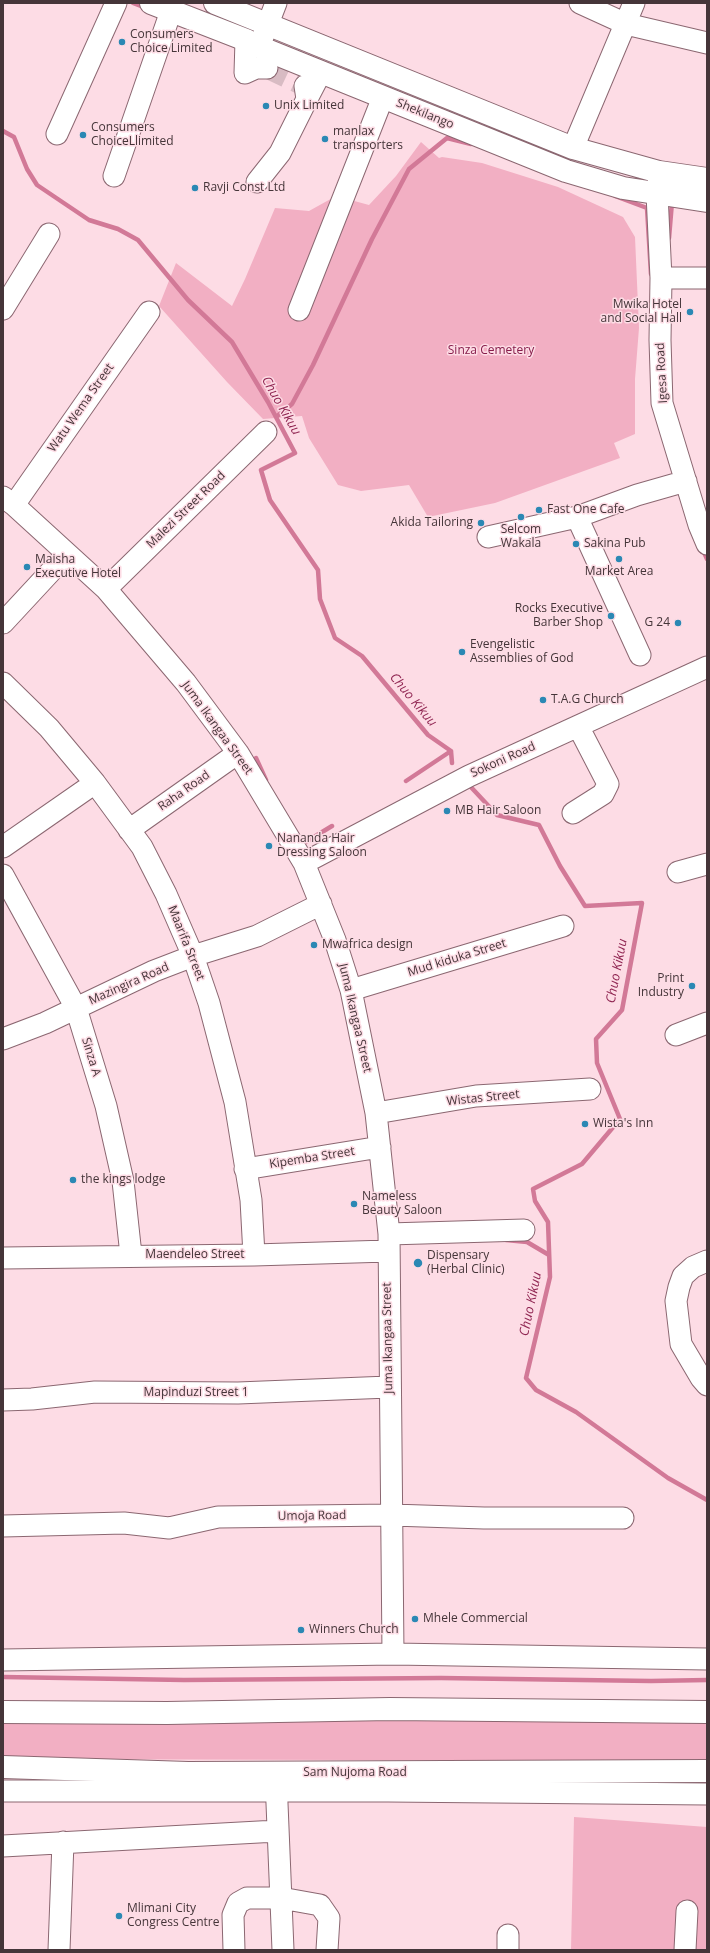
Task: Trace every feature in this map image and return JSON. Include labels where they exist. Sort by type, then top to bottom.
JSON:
[{"type":"main road","name":"Shekilango","points":[[151,3],[253,44],[312,81],[383,97],[566,171],[622,188],[707,201]]},
{"type":"main road","name":"Shekilango","points":[[215,3],[573,148],[659,172],[707,179]]},
{"type":"main road","points":[[312,81],[321,46]]},
{"type":"main road","points":[[3,1712],[167,1713],[390,1709],[707,1712]]},
{"type":"main road","name":"Sam Nujoma Road","points":[[3,1767],[188,1773],[276,1783],[707,1771]]},
{"type":"street","points":[[57,134],[116,3]]},
{"type":"street","points":[[267,68],[256,68],[245,74],[253,44],[267,25],[276,3]]},
{"type":"street","points":[[580,3],[626,24],[707,43]]},
{"type":"street","points":[[573,148],[616,42],[626,24],[634,3]]},
{"type":"street","points":[[114,176],[171,11]]},
{"type":"street","points":[[257,182],[280,153],[312,81]]},
{"type":"street","points":[[299,310],[383,97]]},
{"type":"street","name":"Igesa Road","points":[[659,172],[657,194],[661,278],[660,340],[662,403],[707,544]]},
{"type":"street","points":[[3,309],[49,234]]},
{"type":"street","points":[[661,278],[707,278]]},
{"type":"street","name":"Watu Wema Street","points":[[8,501],[149,312]]},
{"type":"street","name":"Malezi Street Road","points":[[106,589],[266,432]]},
{"type":"street","points":[[488,537],[577,517],[637,495],[686,481]]},
{"type":"street","name":"Juma Ikangaa Street","points":[[8,501],[106,589],[186,683],[238,753],[304,863],[322,904],[351,990],[376,1113],[388,1242],[393,1654]]},
{"type":"street","points":[[577,517],[640,655]]},
{"type":"street","points":[[3,623],[67,554]]},
{"type":"street","name":"Sokoni Road","points":[[304,863],[469,776],[707,667]]},
{"type":"street","name":"Maarifa Street","points":[[3,683],[49,728],[95,783],[142,847],[166,894],[193,956],[209,1003],[235,1102],[251,1200],[254,1255]]},
{"type":"street","points":[[573,813],[603,794],[608,784],[578,726]]},
{"type":"street","name":"Raha Road","points":[[129,830],[238,753]]},
{"type":"street","points":[[3,847],[95,783]]},
{"type":"street","points":[[678,872],[707,864]]},
{"type":"street","name":"Sinza A","points":[[3,875],[76,1008],[106,1106],[123,1181],[131,1255]]},
{"type":"street","name":"Mazingira Road","points":[[3,1039],[45,1023],[119,987],[193,956],[258,936],[322,904]]},
{"type":"street","name":"Mud kiduka Street","points":[[351,990],[563,926]]},
{"type":"street","points":[[676,1035],[707,1023]]},
{"type":"street","name":"Wistas Street","points":[[376,1113],[476,1096],[590,1089]]},
{"type":"street","name":"Kipemba Street","points":[[245,1169],[380,1147]]},
{"type":"street","name":"Maendeleo Street","points":[[3,1258],[131,1255],[254,1255],[524,1230]]},
{"type":"street","points":[[707,1261],[693,1267],[683,1276],[678,1286],[676,1302],[680,1344],[707,1385]]},
{"type":"street","name":"Mapinduzi Street 1","points":[[3,1400],[32,1399],[95,1392],[238,1393],[389,1387]]},
{"type":"street","name":"Umoja Road","points":[[3,1526],[124,1523],[169,1528],[218,1517],[392,1515],[484,1518],[623,1518]]},
{"type":"street","points":[[3,1660],[393,1654],[707,1659]]},
{"type":"street","points":[[276,1783],[276,1831],[283,1950]]},
{"type":"street","points":[[3,1791],[276,1783],[707,1794]]},
{"type":"street","points":[[3,1846],[276,1831]]},
{"type":"street","points":[[59,1950],[63,1842]]},
{"type":"street","points":[[234,1950],[233,1915],[238,1903],[247,1898],[281,1898],[320,1905],[329,1918],[327,1950]]},
{"type":"street","points":[[686,1950],[687,1911]]},
{"type":"green space","name":"Sinza Cemetery","points":[[421,142],[439,158],[442,157],[482,163],[558,187],[623,217],[635,237],[639,328],[635,379],[635,434],[614,443],[620,458],[495,503],[428,517],[409,485],[361,491],[338,485],[309,438],[302,416],[263,419],[227,382],[159,306],[176,263],[232,306],[275,208],[309,211],[336,196],[369,205],[396,176]]},
{"type":"green space","points":[[3,1716],[707,1723],[707,1761],[3,1759]]},
{"type":"green space","points":[[574,1817],[707,1827],[707,1950],[571,1950]]},
{"type":"waterway","points":[[133,3],[146,8]]},
{"type":"waterway","name":"Chuo Kikuu","points":[[3,131],[14,137],[27,169],[37,185],[89,220],[118,229],[138,240],[188,300],[232,342],[268,402],[295,453],[261,470],[270,500],[318,570],[320,599],[335,638],[362,656],[428,735],[451,751],[452,763]]},
{"type":"waterway","points":[[276,417],[292,404],[313,365],[372,239],[409,169],[447,138],[471,144]]},
{"type":"waterway","points":[[615,196],[647,208],[651,274]]},
{"type":"waterway","points":[[669,238],[672,202]]},
{"type":"waterway","points":[[703,550],[707,559]]},
{"type":"waterway","points":[[406,781],[451,751]]},
{"type":"waterway","points":[[256,758],[266,780]]},
{"type":"waterway","name":"Chuo Kikuu","points":[[469,785],[497,815],[539,825],[560,866],[585,906],[642,903],[622,1010],[596,1039],[597,1063],[620,1119],[582,1164],[533,1189],[535,1201],[548,1222],[550,1277],[526,1378],[536,1390],[576,1412],[668,1478],[707,1500]]},
{"type":"waterway","points":[[299,846],[332,826]]},
{"type":"waterway","points":[[506,1240],[527,1242],[549,1255]]},
{"type":"waterway","points":[[3,1677],[184,1680],[441,1678],[651,1681],[707,1680]]},
{"type":"tunnel","points":[[267,68],[305,86]]},
{"type":"place","name":"Consumers Choice Limited","points":[[122,42]]},
{"type":"place","name":"Unix Limited","points":[[266,106]]},
{"type":"place","name":"Consumers ChoiceLlimited","points":[[83,135]]},
{"type":"place","name":"manlax transporters","points":[[325,139]]},
{"type":"place","name":"Ravji Const Ltd","points":[[195,188]]},
{"type":"place","name":"Mwika Hotel and Social Hall","points":[[690,312]]},
{"type":"place","name":"Fast One Cafe","points":[[539,510]]},
{"type":"place","name":"Selcom Wakala","points":[[521,517]]},
{"type":"place","name":"Akida Tailoring","points":[[481,523]]},
{"type":"place","name":"Sakina Pub","points":[[576,544]]},
{"type":"place","name":"Market Area","points":[[619,559]]},
{"type":"place","name":"Maisha Executive Hotel","points":[[27,567]]},
{"type":"place","name":"Rocks Executive Barber Shop","points":[[611,616]]},
{"type":"place","name":"G 24","points":[[678,623]]},
{"type":"place","name":"Evengelistic Assemblies of God","points":[[462,652]]},
{"type":"place","name":"T.A.G Church","points":[[543,700]]},
{"type":"place","name":"MB Hair Saloon","points":[[447,811]]},
{"type":"place","name":"Nananda Hair Dressing Saloon","points":[[269,846]]},
{"type":"place","name":"Mwafrica design","points":[[314,945]]},
{"type":"place","name":"Print Industry","points":[[692,986]]},
{"type":"place","name":"Wista's Inn","points":[[585,1124]]},
{"type":"place","name":"the kings lodge","points":[[73,1180]]},
{"type":"place","name":"Nameless Beauty Saloon","points":[[354,1204]]},
{"type":"place","name":"Dispensary (Herbal Clinic)","points":[[418,1263]]},
{"type":"place","name":"Mhele Commercial","points":[[415,1619]]},
{"type":"place","name":"Winners Church","points":[[301,1630]]},
{"type":"place","name":"Mlimani City Congress Centre","points":[[119,1916]]}]
